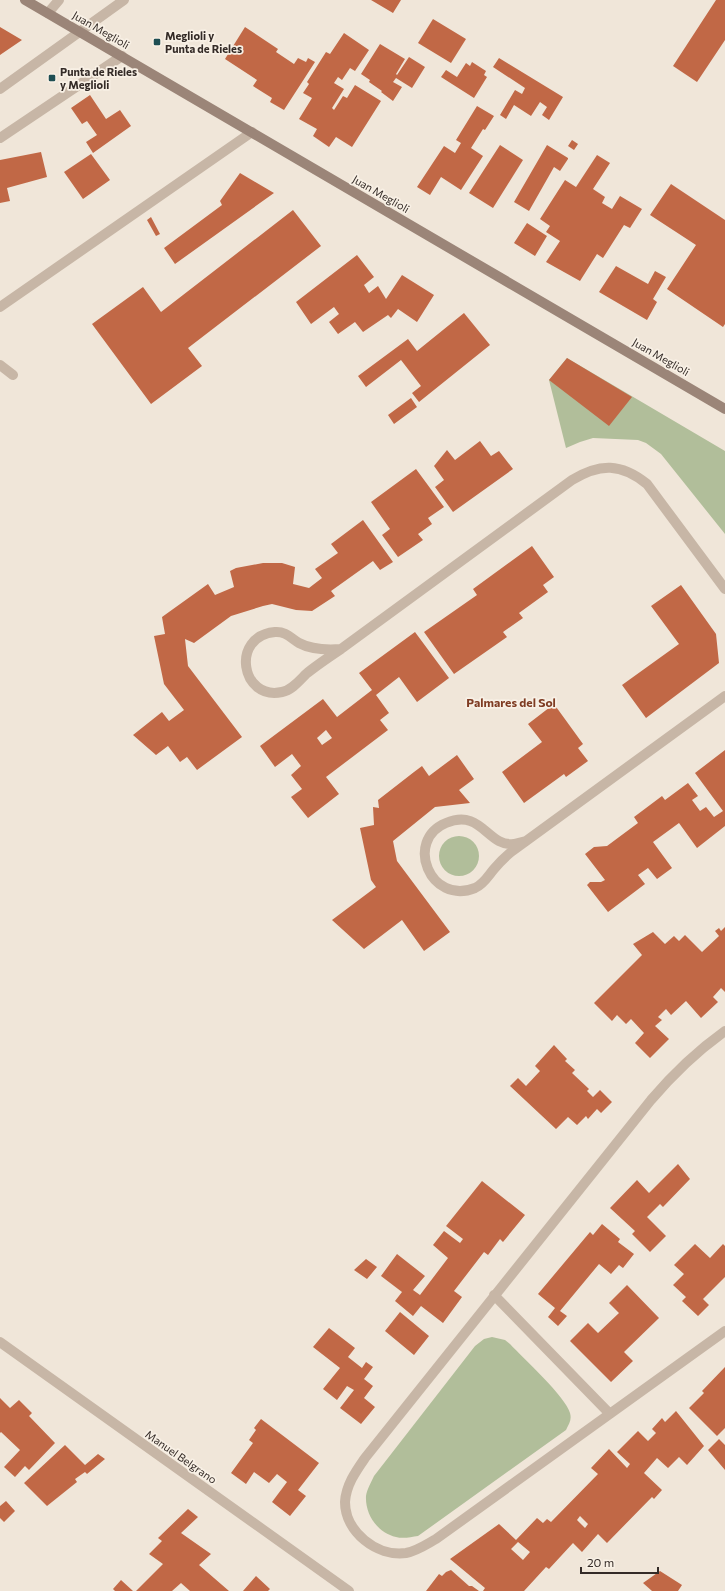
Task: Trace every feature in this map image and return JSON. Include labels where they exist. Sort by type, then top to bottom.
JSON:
[{"type":"main road","name":"Juan Meglioli","points":[[25,0],[725,409]]},
{"type":"street","points":[[48,13],[59,0]]},
{"type":"street","points":[[0,89],[124,0]]},
{"type":"street","points":[[0,138],[122,56]]},
{"type":"street","points":[[0,307],[252,132]]},
{"type":"street","points":[[0,366],[13,375]]},
{"type":"street","points":[[341,649],[330,650],[308,647],[290,636],[276,632],[262,635],[250,645],[245,658],[246,673],[255,685],[268,692],[282,692],[295,685],[307,674],[572,480],[597,468],[610,467],[624,469],[636,475],[647,484],[725,589]]},
{"type":"street","points":[[526,840],[513,844],[500,842],[481,826],[470,820],[457,820],[445,823],[435,830],[428,840],[425,852],[426,865],[431,876],[440,885],[451,890],[464,891],[476,888],[486,880],[493,870],[511,852],[526,840],[725,696]]},
{"type":"street","points":[[725,1030],[691,1058],[668,1081],[494,1295],[365,1458],[353,1475],[345,1502],[347,1514],[352,1527],[358,1534],[380,1549],[393,1554],[407,1553],[420,1548],[436,1539],[725,1331]]},
{"type":"street","points":[[494,1295],[610,1414]]},
{"type":"street","name":"Manuel Belgrano","points":[[0,1342],[349,1591]]},
{"type":"green space","points":[[567,358],[725,451],[725,534],[661,454],[646,443],[638,440],[593,438],[566,448],[549,380]]},
{"type":"green space","points":[[459,836],[467,838],[473,842],[477,848],[479,856],[477,864],[473,870],[467,874],[459,876],[451,874],[445,870],[441,864],[439,856],[441,848],[445,842],[451,838]]},
{"type":"green space","points":[[492,1337],[505,1340],[510,1344],[561,1397],[571,1415],[570,1422],[566,1430],[418,1536],[401,1538],[384,1532],[378,1527],[370,1516],[366,1503],[368,1488],[374,1476],[475,1346],[484,1339]]},
{"type":"building","points":[[371,0],[401,0],[393,13]]},
{"type":"building","points":[[716,0],[725,0],[725,40],[697,82],[673,66]]},
{"type":"building","points":[[433,19],[466,39],[451,63],[418,43]]},
{"type":"building","points":[[0,27],[22,40],[0,55]]},
{"type":"building","points":[[245,27],[278,49],[276,52],[294,64],[298,58],[306,62],[308,58],[315,62],[284,110],[270,102],[272,98],[253,86],[257,80],[225,59]]},
{"type":"building","points":[[344,33],[369,50],[355,71],[350,68],[342,80],[338,77],[334,83],[344,89],[332,108],[334,110],[343,96],[347,98],[355,85],[381,101],[352,147],[336,137],[329,147],[313,136],[317,129],[299,119],[312,98],[303,93],[309,84],[307,82],[326,52],[330,54]]},
{"type":"building","points":[[380,44],[405,59],[396,74],[397,75],[409,57],[425,67],[412,88],[396,78],[393,82],[402,87],[393,101],[369,82],[370,80],[361,74]]},
{"type":"building","points":[[499,58],[563,97],[549,120],[542,115],[547,107],[540,102],[531,116],[514,105],[506,119],[500,115],[515,90],[522,94],[525,88],[493,67]]},
{"type":"building","points":[[472,62],[486,71],[484,75],[487,77],[474,98],[441,77],[446,70],[457,77],[466,63],[470,66]]},
{"type":"building","points":[[90,95],[106,119],[120,110],[131,126],[93,153],[86,142],[97,135],[87,121],[82,124],[71,108]]},
{"type":"building","points":[[477,106],[494,116],[485,130],[483,129],[471,148],[483,156],[461,190],[441,177],[430,195],[417,187],[444,146],[455,153],[461,143],[456,140]]},
{"type":"building","points":[[572,140],[578,144],[574,150],[568,146]]},
{"type":"building","points":[[500,145],[523,160],[493,208],[469,193]]},
{"type":"building","points":[[547,145],[568,159],[560,171],[554,167],[529,211],[514,202]]},
{"type":"building","points":[[41,152],[47,177],[7,188],[10,201],[0,203],[0,160]]},
{"type":"building","points":[[91,154],[110,180],[83,199],[64,172]]},
{"type":"building","points":[[597,155],[610,163],[593,189],[605,197],[602,203],[612,209],[620,196],[642,209],[630,228],[624,225],[603,258],[597,254],[580,281],[546,262],[560,241],[546,232],[550,226],[540,219],[565,180],[576,187]]},
{"type":"building","points":[[240,173],[274,193],[175,264],[164,248],[222,205],[220,201]]},
{"type":"building","points":[[671,184],[725,220],[725,324],[723,327],[667,289],[696,245],[650,215]]},
{"type":"building","points":[[293,210],[321,246],[188,348],[202,366],[151,404],[92,324],[143,287],[161,312]]},
{"type":"building","points":[[151,217],[160,234],[156,236],[147,220]]},
{"type":"building","points":[[527,223],[547,236],[535,256],[514,243]]},
{"type":"building","points":[[357,255],[374,277],[364,285],[369,293],[378,286],[386,299],[402,275],[434,295],[417,322],[398,309],[391,318],[388,315],[363,332],[355,322],[338,334],[329,322],[339,314],[334,307],[311,324],[296,302]]},
{"type":"building","points":[[616,266],[648,284],[655,271],[666,277],[653,299],[657,302],[647,320],[599,292]]},
{"type":"building","points":[[464,313],[490,345],[419,402],[412,393],[421,386],[401,360],[366,387],[358,376],[408,339],[417,351]]},
{"type":"building","points":[[567,358],[632,397],[609,426],[549,380]]},
{"type":"building","points":[[411,398],[417,407],[394,424],[388,415]]},
{"type":"building","points":[[480,441],[491,456],[499,451],[513,469],[453,512],[435,487],[444,480],[434,466],[447,450],[455,460]]},
{"type":"building","points":[[416,469],[444,507],[428,518],[432,524],[418,534],[423,540],[398,557],[382,535],[390,529],[371,502]]},
{"type":"building","points":[[363,520],[393,562],[380,570],[373,561],[331,591],[335,596],[312,611],[296,610],[272,604],[231,616],[194,643],[185,639],[188,666],[242,737],[197,770],[187,757],[180,762],[168,746],[156,755],[133,735],[162,712],[169,721],[184,710],[164,684],[154,636],[165,634],[162,617],[208,584],[215,595],[234,587],[230,571],[236,568],[263,563],[282,563],[295,567],[293,584],[309,588],[322,578],[315,569],[338,553],[331,544]]},
{"type":"building","points":[[532,546],[554,577],[543,585],[548,592],[519,613],[523,618],[503,632],[507,637],[454,674],[424,632],[477,595],[473,589]]},
{"type":"building","points":[[681,585],[716,634],[719,663],[646,718],[622,685],[679,644],[651,606]]},
{"type":"building","points":[[415,632],[449,678],[417,702],[399,677],[376,695],[389,713],[380,720],[388,730],[326,777],[339,794],[308,818],[291,797],[302,789],[291,775],[301,766],[292,754],[275,767],[260,746],[323,699],[337,717],[372,690],[359,673]],"holes":[[[326,730],[332,738],[322,745],[317,738]]]},
{"type":"building","points":[[554,704],[583,744],[578,748],[588,761],[566,777],[564,774],[524,803],[502,772],[542,742],[528,724]]},
{"type":"building","points":[[725,750],[725,826],[697,848],[679,823],[653,842],[672,868],[657,879],[648,868],[638,875],[645,884],[608,912],[587,885],[590,882],[601,882],[605,880],[585,854],[594,847],[607,846],[638,823],[634,817],[662,796],[665,800],[688,783],[698,796],[692,800],[700,811],[706,807],[714,817],[723,811],[695,773]]},
{"type":"building","points":[[457,755],[474,779],[459,790],[470,803],[435,807],[393,841],[397,861],[450,932],[424,951],[402,920],[364,949],[332,920],[376,887],[371,880],[360,828],[374,825],[373,807],[379,808],[378,800],[414,772],[422,766],[429,776]]},
{"type":"building","points":[[725,927],[725,992],[721,988],[713,997],[718,1002],[701,1018],[686,1001],[671,1015],[666,1009],[658,1017],[662,1020],[655,1026],[669,1039],[650,1058],[635,1043],[644,1033],[631,1019],[626,1024],[617,1015],[612,1021],[594,1003],[642,955],[633,944],[653,932],[665,944],[674,936],[679,941],[685,935],[702,952],[719,936],[715,931],[719,928],[721,931]]},
{"type":"building","points":[[554,1045],[567,1059],[565,1061],[575,1070],[572,1073],[589,1089],[587,1091],[593,1097],[600,1090],[612,1102],[601,1113],[597,1109],[588,1119],[586,1116],[577,1125],[568,1117],[556,1129],[510,1086],[518,1078],[526,1086],[540,1071],[535,1066]]},
{"type":"building","points":[[678,1164],[690,1179],[663,1207],[660,1204],[647,1217],[666,1236],[650,1252],[632,1234],[635,1231],[610,1208],[637,1180],[649,1193]]},
{"type":"building","points":[[482,1181],[525,1215],[503,1242],[500,1239],[488,1255],[484,1252],[454,1291],[462,1297],[443,1323],[421,1306],[413,1316],[395,1301],[402,1292],[381,1276],[397,1254],[425,1276],[413,1290],[420,1295],[448,1258],[433,1245],[444,1231],[460,1243],[463,1239],[446,1226]]},
{"type":"building","points":[[602,1224],[620,1239],[618,1242],[634,1254],[623,1268],[619,1265],[611,1274],[599,1264],[560,1311],[567,1316],[558,1326],[548,1317],[555,1308],[538,1294],[590,1232],[593,1235]]},
{"type":"building","points":[[695,1244],[710,1258],[723,1244],[725,1246],[725,1277],[703,1299],[709,1305],[698,1316],[682,1301],[686,1297],[673,1285],[684,1274],[674,1265]]},
{"type":"building","points":[[366,1259],[377,1267],[367,1279],[354,1270]]},
{"type":"building","points":[[627,1285],[659,1318],[624,1352],[633,1361],[611,1382],[570,1341],[588,1323],[598,1333],[619,1313],[609,1303]]},
{"type":"building","points":[[400,1312],[429,1336],[414,1355],[385,1331]]},
{"type":"building","points":[[329,1328],[355,1348],[348,1357],[362,1368],[366,1362],[373,1367],[364,1379],[373,1386],[364,1398],[375,1407],[361,1424],[340,1408],[354,1390],[347,1386],[337,1400],[323,1389],[340,1368],[313,1347]]},
{"type":"building","points":[[725,1367],[725,1428],[717,1436],[689,1408],[704,1393],[702,1391]]},
{"type":"building","points":[[0,1398],[10,1408],[19,1400],[32,1413],[29,1416],[55,1443],[29,1470],[25,1466],[15,1477],[4,1467],[20,1450],[1,1432],[0,1433]]},
{"type":"building","points":[[676,1411],[704,1446],[687,1465],[679,1457],[668,1468],[657,1458],[644,1473],[662,1490],[654,1499],[652,1497],[607,1543],[598,1534],[582,1552],[573,1543],[549,1569],[546,1567],[524,1591],[483,1591],[485,1588],[450,1559],[499,1524],[516,1540],[537,1518],[543,1523],[547,1519],[551,1522],[598,1474],[591,1468],[609,1449],[627,1468],[630,1464],[617,1452],[638,1431],[648,1441],[656,1433],[652,1429],[662,1418],[665,1422]],"holes":[[[580,1516],[588,1524],[585,1528],[577,1520]],[[518,1542],[530,1552],[523,1560],[511,1549]]]},
{"type":"building","points":[[261,1419],[319,1463],[298,1490],[306,1496],[290,1516],[272,1502],[287,1482],[277,1474],[269,1483],[254,1472],[246,1484],[231,1473],[253,1443],[249,1440],[256,1430],[254,1428]]},
{"type":"building","points":[[719,1439],[725,1445],[725,1470],[708,1450]]},
{"type":"building","points":[[65,1445],[85,1465],[98,1454],[105,1459],[87,1474],[85,1472],[75,1479],[77,1482],[47,1506],[24,1483]]},
{"type":"building","points":[[6,1501],[15,1511],[4,1522],[0,1518],[0,1506]]},
{"type":"building","points":[[188,1509],[198,1517],[181,1533],[211,1554],[199,1565],[229,1591],[190,1591],[181,1583],[172,1591],[136,1591],[163,1564],[149,1554],[162,1541],[158,1538]]},
{"type":"building","points":[[451,1570],[469,1586],[472,1586],[479,1591],[426,1591],[439,1574],[442,1576]]},
{"type":"building","points":[[660,1571],[682,1585],[678,1591],[652,1591],[643,1583]]},
{"type":"building","points":[[256,1576],[270,1589],[268,1591],[243,1591]]},
{"type":"building","points":[[121,1580],[133,1591],[115,1591],[113,1589]]},
{"type":"place","name":"Meglioli y Punta de Rieles","points":[[157,42]]},
{"type":"place","name":"Punta de Rieles y Meglioli","points":[[52,78]]},
{"type":"district","name":"Palmares del Sol","points":[[511,703]]}]
